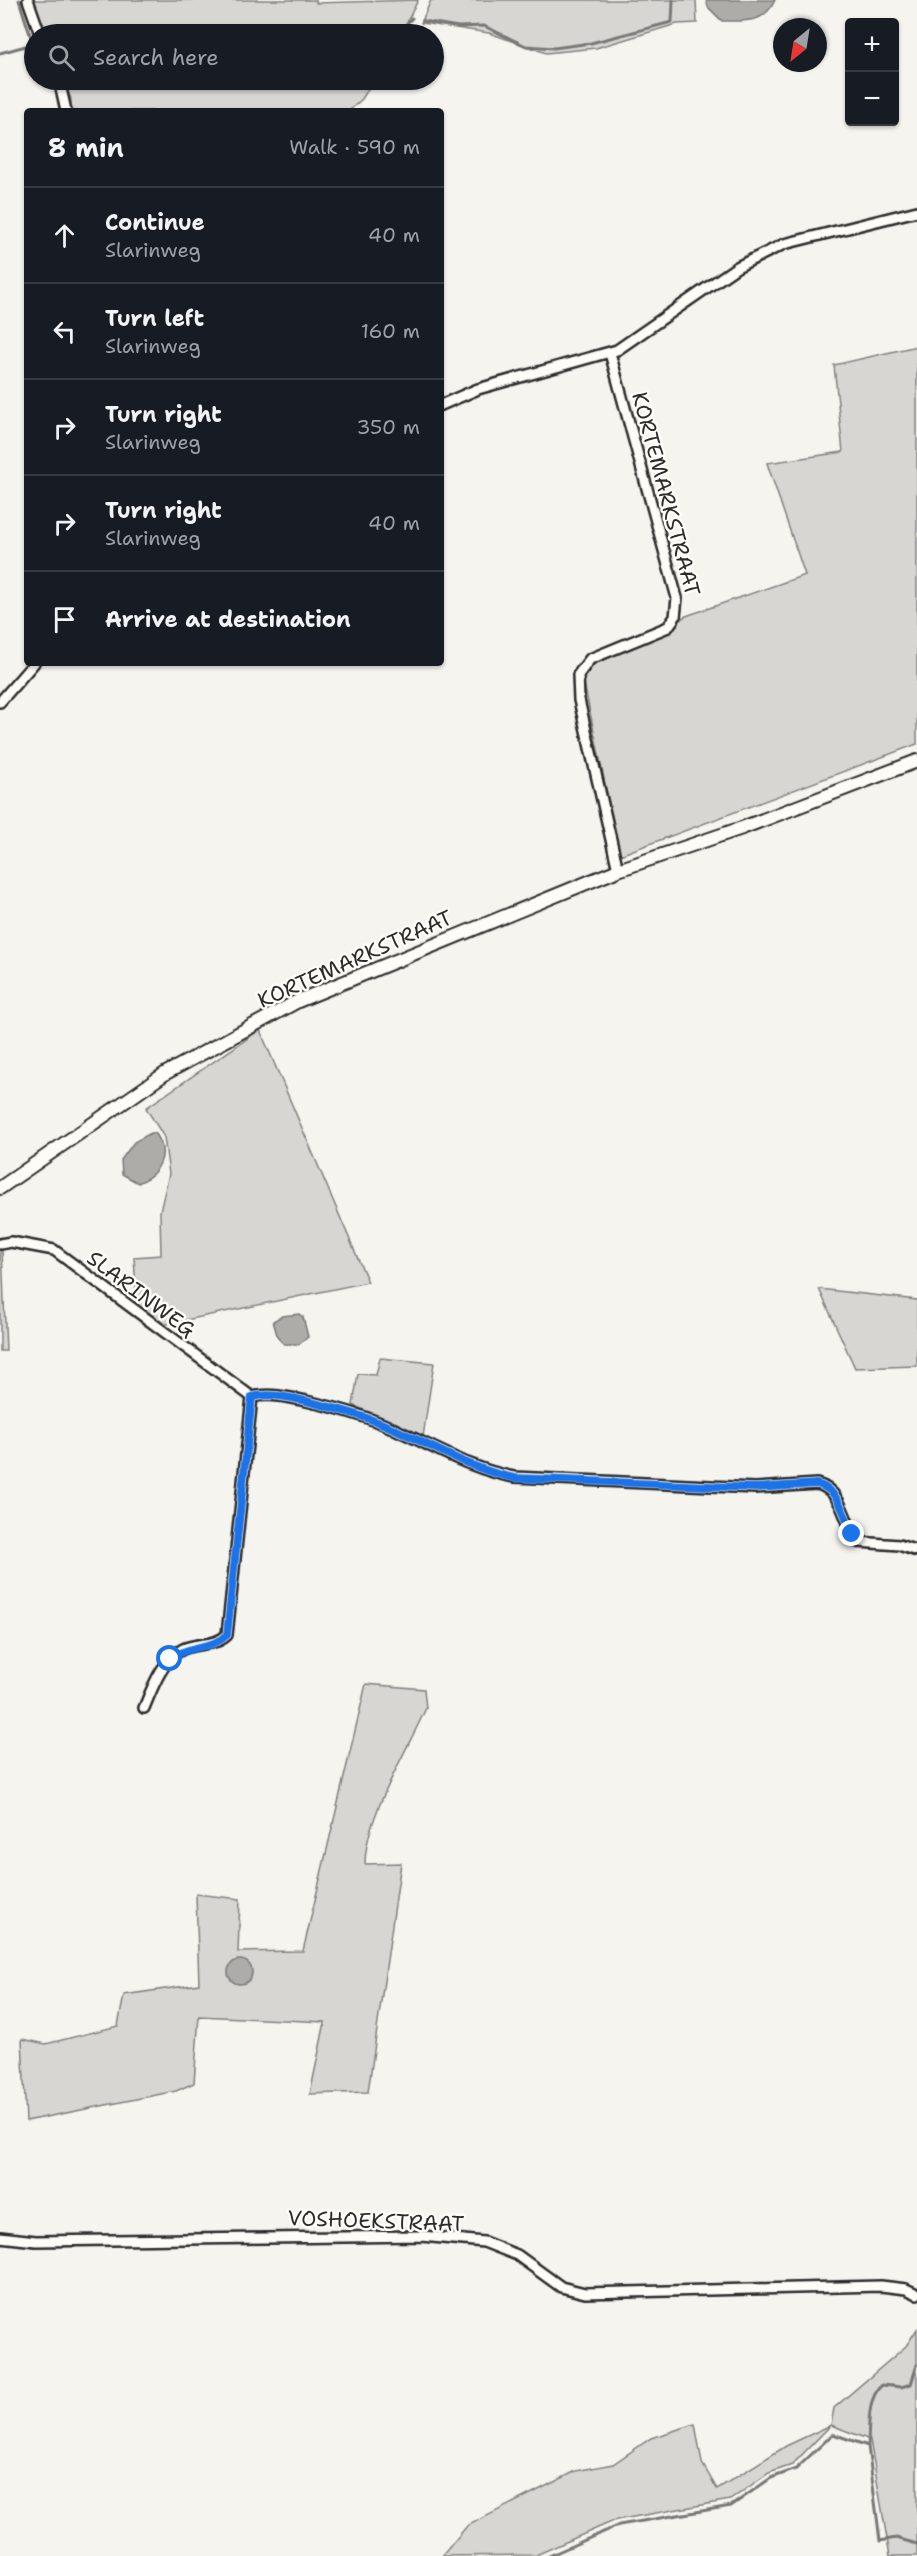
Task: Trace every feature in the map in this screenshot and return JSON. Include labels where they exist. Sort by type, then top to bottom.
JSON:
[{"type":"street","points":[[27,0],[36,24]]},
{"type":"street","points":[[61,90],[65,108]]},
{"type":"street","points":[[444,404],[478,389],[610,353],[643,334],[737,267],[784,243],[917,211]]},
{"type":"street","name":"KORTEMARKSTRAAT","points":[[610,353],[677,598],[675,617],[668,627],[590,658],[578,675],[579,700],[618,870]]},
{"type":"street","points":[[0,702],[31,666]]},
{"type":"street","name":"KORTEMARKSTRAAT","points":[[0,1188],[166,1073],[298,1001],[618,870],[742,828],[917,761]]},
{"type":"street","name":"SLARINWEG","points":[[0,1244],[11,1242],[54,1250],[252,1397]]},
{"type":"street","points":[[144,1708],[153,1686],[170,1659],[183,1649],[219,1642],[227,1635],[252,1397],[279,1395],[323,1405],[401,1432],[490,1473],[514,1478],[755,1488],[817,1484],[836,1495],[854,1539],[868,1544],[899,1545],[917,1551]]},
{"type":"street","name":"VOSHOEKSTRAAT","points":[[0,2237],[36,2241],[422,2236],[484,2242],[517,2255],[561,2287],[585,2293],[881,2286],[906,2289],[917,2294]]},
{"type":"shaded area","points":[[33,0],[316,0],[316,3],[418,0],[406,24],[43,24]]},
{"type":"shaded area","points":[[431,0],[696,0],[697,23],[677,24],[596,48],[546,53],[489,33],[444,26],[444,24],[421,23]]},
{"type":"shaded area","points":[[706,0],[775,0],[766,13],[753,20],[722,21],[708,7]]},
{"type":"shaded area","points":[[68,90],[368,90],[352,108],[71,108]]},
{"type":"shaded area","points":[[917,346],[917,744],[620,855],[583,679],[595,663],[686,616],[805,575],[767,463],[843,452],[834,365]]},
{"type":"shaded area","points":[[260,1030],[368,1282],[162,1325],[137,1306],[134,1257],[161,1255],[160,1211],[169,1174],[164,1137],[146,1108]]},
{"type":"shaded area","points":[[151,1133],[156,1134],[160,1142],[162,1156],[152,1175],[138,1183],[122,1174],[121,1160],[134,1142]]},
{"type":"shaded area","points":[[0,1248],[2,1248],[6,1351],[0,1351]]},
{"type":"shaded area","points":[[819,1289],[917,1300],[917,1366],[855,1368]]},
{"type":"shaded area","points":[[299,1314],[303,1317],[308,1337],[299,1344],[284,1344],[278,1338],[273,1321],[282,1316]]},
{"type":"shaded area","points":[[380,1358],[434,1363],[423,1437],[353,1405],[358,1374],[376,1375]]},
{"type":"shaded area","points":[[366,1684],[424,1689],[426,1708],[379,1806],[367,1846],[365,1864],[401,1863],[368,2092],[310,2094],[325,2022],[199,2016],[194,2083],[176,2091],[26,2121],[22,2039],[46,2044],[118,2026],[124,1995],[199,1984],[196,1894],[240,1899],[238,1952],[303,1951]]},
{"type":"shaded area","points":[[240,1960],[248,1964],[252,1972],[248,1980],[240,1984],[232,1980],[228,1972],[232,1964]]},
{"type":"shaded area","points":[[917,2329],[917,2556],[890,2556],[870,2440],[831,2425],[834,2408],[906,2346]]},
{"type":"shaded area","points":[[695,2424],[702,2463],[717,2489],[786,2446],[831,2425],[792,2465],[769,2473],[730,2500],[616,2520],[536,2555],[442,2556],[467,2526],[576,2471],[613,2464],[651,2438]]},
{"type":"waterway","points":[[19,0],[27,24]]},
{"type":"waterway","points":[[444,25],[458,27],[484,26],[526,46],[554,48],[591,43],[672,22],[673,0]]},
{"type":"waterway","points":[[406,24],[412,18]]},
{"type":"waterway","points":[[423,21],[440,24]]},
{"type":"waterway","points":[[0,53],[24,46]]},
{"type":"waterway","points":[[549,2556],[619,2525],[731,2506],[771,2478],[796,2469],[833,2434],[868,2446],[871,2405],[877,2390],[882,2385],[901,2387],[911,2384],[917,2365]]},
{"type":"waterway","points":[[868,2446],[880,2541],[896,2538],[917,2544]]},
{"type":"route","points":[[170,1659],[183,1649],[219,1642],[227,1635],[230,1627],[252,1397],[279,1395],[323,1405],[383,1424],[457,1460],[490,1473],[514,1478],[755,1488],[817,1484],[831,1490],[836,1495],[852,1534]]}]
